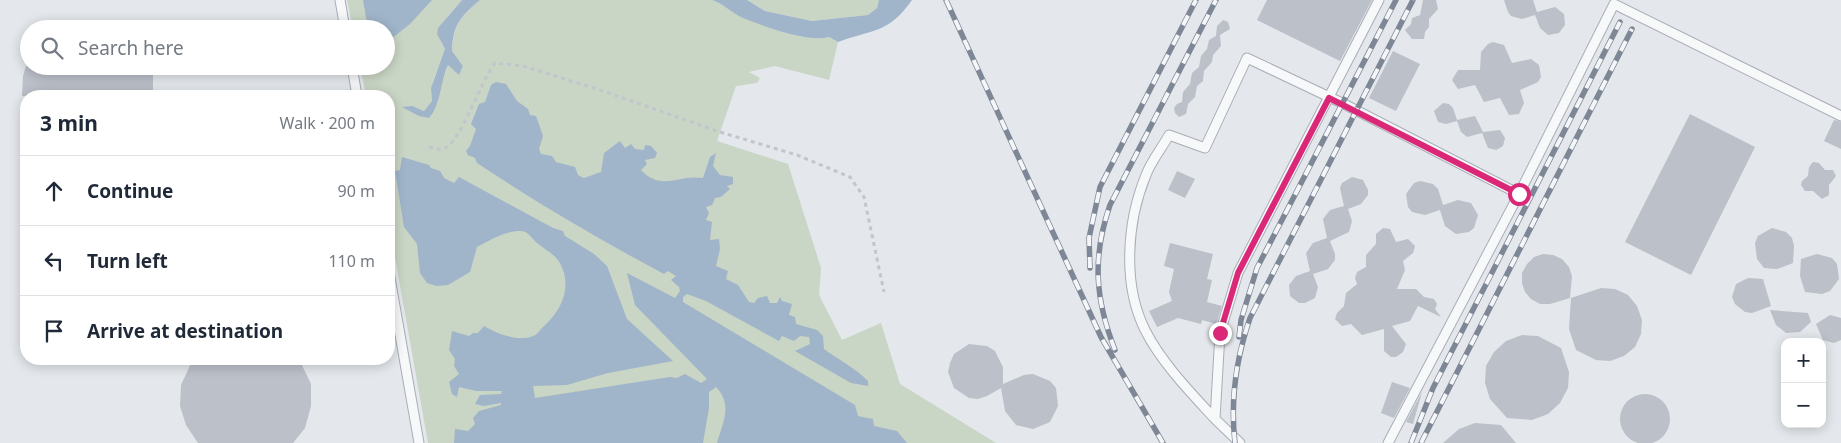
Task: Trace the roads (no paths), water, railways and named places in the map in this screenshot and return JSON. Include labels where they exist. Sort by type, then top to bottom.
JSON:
[{"type":"lane","points":[[340,0],[343,20]]},
{"type":"lane","points":[[1215,420],[1220,333],[1238,273],[1379,0]]},
{"type":"lane","points":[[1388,443],[1519,194],[1614,4],[1841,116]]},
{"type":"lane","points":[[1240,443],[1215,420],[1182,383],[1145,330],[1130,279],[1131,229],[1146,174],[1169,135],[1205,148],[1247,58],[1519,194]]},
{"type":"lane","points":[[354,75],[356,90]]},
{"type":"lane","points":[[395,306],[419,443]]},
{"type":"water","points":[[363,0],[432,0],[410,24],[395,36],[395,20],[366,20]]},
{"type":"water","points":[[462,0],[480,0],[467,11],[459,22],[454,34],[452,51],[463,66],[459,75],[448,65],[433,113],[429,118],[419,116],[402,107],[412,106],[424,111],[432,101],[431,88],[445,49],[437,34],[438,28]]},
{"type":"water","points":[[712,0],[747,0],[765,11],[812,21],[868,15],[877,8],[879,0],[912,0],[887,25],[838,42],[829,37],[810,38],[773,29],[743,18]]},
{"type":"water","points":[[496,82],[506,84],[517,101],[528,109],[530,115],[536,116],[543,136],[539,149],[541,154],[552,156],[556,162],[575,167],[578,175],[584,178],[601,172],[604,153],[620,141],[625,148],[631,144],[635,149],[644,150],[645,145],[651,146],[657,153],[655,158],[645,160],[647,164],[641,170],[656,180],[663,181],[694,177],[703,178],[710,157],[716,153],[713,166],[720,175],[733,177],[733,184],[727,186],[730,189],[721,197],[715,198],[712,205],[706,207],[709,213],[706,220],[712,222],[710,240],[719,239],[720,249],[716,266],[728,271],[726,279],[738,285],[749,302],[754,303],[758,298],[767,296],[770,303],[777,303],[780,297],[782,301],[792,304],[789,315],[795,317],[796,324],[817,330],[823,336],[824,349],[863,376],[868,381],[868,386],[851,383],[795,351],[810,344],[809,337],[800,336],[794,341],[782,336],[779,341],[706,301],[687,294],[683,297],[683,302],[855,405],[858,416],[873,419],[874,426],[897,431],[907,443],[717,443],[724,421],[725,407],[724,400],[716,387],[709,392],[709,408],[703,443],[454,443],[455,429],[468,431],[475,424],[473,418],[479,411],[501,405],[501,403],[484,406],[475,404],[480,395],[501,394],[502,391],[476,391],[459,387],[457,397],[452,394],[449,382],[459,374],[454,366],[455,359],[449,350],[452,331],[469,336],[473,333],[478,333],[484,326],[495,332],[516,338],[535,335],[554,315],[562,302],[566,286],[565,278],[561,265],[555,257],[528,233],[514,231],[503,234],[477,247],[470,272],[448,285],[437,286],[427,283],[420,273],[417,244],[404,227],[395,171],[400,170],[402,157],[429,165],[431,168],[440,171],[444,178],[454,183],[459,177],[553,228],[563,231],[565,236],[594,254],[607,266],[627,319],[673,361],[608,373],[567,385],[533,386],[535,398],[670,377],[677,378],[685,374],[701,383],[707,379],[635,305],[627,273],[675,298],[680,291],[679,287],[671,280],[676,276],[668,271],[664,274],[546,207],[477,163],[475,158],[468,155],[466,151],[470,146],[476,129],[471,124],[479,104],[485,102],[491,85]]},
{"type":"railway","points":[[946,0],[1101,337],[1163,443]]},
{"type":"railway","points":[[1090,268],[1089,238],[1100,187],[1196,0]]},
{"type":"railway","points":[[1115,350],[1103,313],[1098,278],[1098,260],[1104,224],[1110,205],[1216,0]]},
{"type":"railway","points":[[1239,337],[1241,320],[1257,268],[1396,0]]},
{"type":"railway","points":[[1235,443],[1233,411],[1235,379],[1250,318],[1413,0]]},
{"type":"railway","points":[[1411,443],[1433,388],[1620,22]]},
{"type":"railway","points":[[1421,443],[1632,29]]}]
